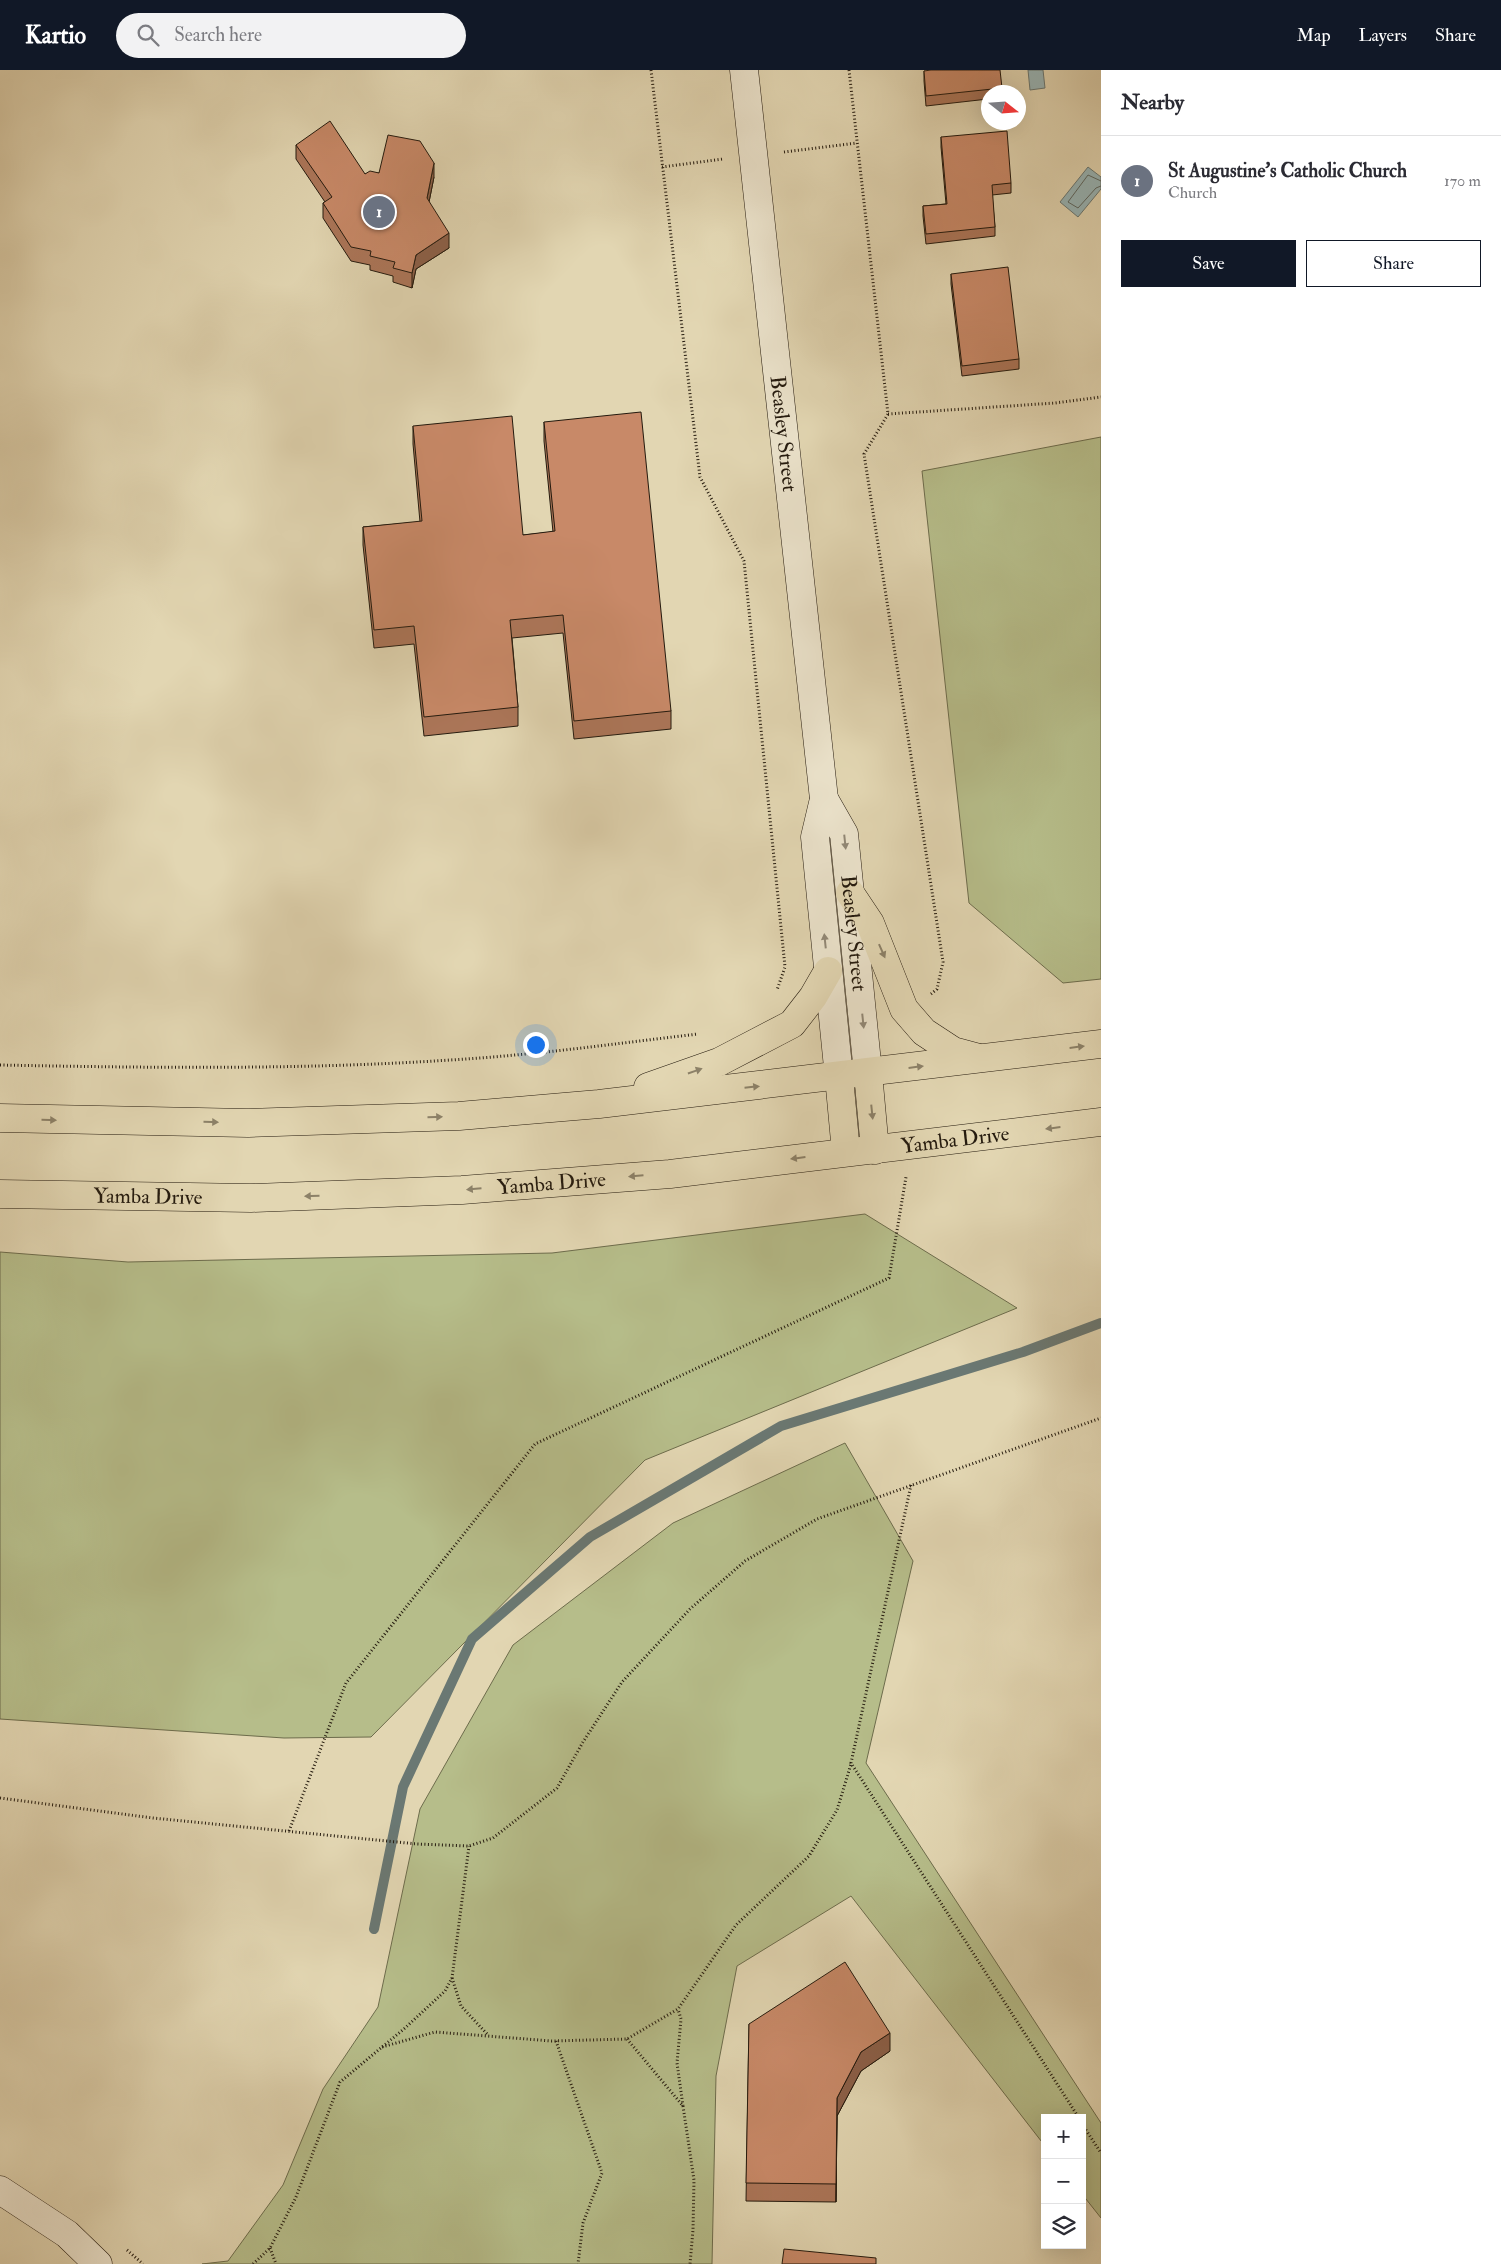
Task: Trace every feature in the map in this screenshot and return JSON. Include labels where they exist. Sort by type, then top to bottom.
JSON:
[{"type":"main road","name":"Beasley Street","points":[[744,70],[824,799],[815,837],[839,1076]]},
{"type":"main road","name":"Beasley Street","points":[[824,799],[844,834],[868,1074]]},
{"type":"main road","points":[[850,893],[870,923],[904,1009],[908,1014],[924,1032],[953,1051],[983,1059]]},
{"type":"main road","points":[[599,1104],[720,1062],[792,1024],[813,997],[828,971]]},
{"type":"main road","points":[[0,1118],[248,1123],[459,1116],[599,1104],[868,1074],[1101,1044]]},
{"type":"main road","points":[[868,1074],[875,1150]]},
{"type":"main road","points":[[839,1076],[846,1152]]},
{"type":"main road","name":"Yamba Drive","points":[[0,1194],[252,1198],[462,1190],[670,1174],[1101,1122]]},
{"type":"main road","points":[[0,2190],[66,2234],[98,2264]]},
{"type":"path","points":[[651,70],[700,476],[744,561],[785,967],[775,996],[766,1008],[785,1028]]},
{"type":"path","points":[[849,70],[888,414],[864,454],[942,962],[937,989],[908,1014]]},
{"type":"path","points":[[888,414],[1055,403],[1101,397]]},
{"type":"path","points":[[0,1065],[167,1069],[382,1064],[466,1059],[707,1033]]},
{"type":"path","points":[[289,1831],[346,1683],[535,1444],[889,1278],[906,1180]]},
{"type":"path","points":[[0,1798],[153,1818],[417,1844],[469,1846],[494,1838],[557,1788],[583,1742],[622,1682],[690,1609],[745,1561],[817,1519],[1101,1418]]},
{"type":"path","points":[[382,2047],[435,2032],[556,2041],[627,2039],[678,2009],[736,1925],[809,1856],[837,1810],[851,1763],[910,1485]]},
{"type":"path","points":[[851,1763],[1075,2114]]},
{"type":"path","points":[[253,2264],[270,2248],[296,2198],[340,2082],[445,1992],[452,1978],[469,1846]]},
{"type":"path","points":[[452,1978],[461,2006],[488,2035]]},
{"type":"path","points":[[678,2009],[681,2019],[677,2063],[694,2180],[690,2264]]},
{"type":"path","points":[[627,2039],[683,2106]]},
{"type":"path","points":[[556,2041],[602,2173],[583,2223],[578,2264]]},
{"type":"path","points":[[1086,2130],[1101,2153]]},
{"type":"path","points":[[270,2248],[276,2264]]},
{"type":"green space","points":[[1101,437],[1101,979],[1063,983],[969,903],[922,471]]},
{"type":"green space","points":[[865,1214],[1017,1308],[645,1460],[371,1737],[284,1738],[0,1719],[0,1252],[128,1262],[552,1253]]},
{"type":"green space","points":[[845,1443],[913,1561],[866,1763],[1101,2123],[1101,2218],[1086,2199],[1086,2114],[1041,2114],[1041,2141],[851,1896],[737,1966],[716,2076],[712,2264],[202,2264],[228,2261],[283,2185],[323,2089],[378,2007],[420,1809],[513,1645],[673,1523]]},
{"type":"water","points":[[1028,70],[1043,70],[1045,88],[1030,90]]},
{"type":"water","points":[[1088,167],[1101,177],[1101,189],[1078,217],[1060,202]]},
{"type":"building","points":[[1000,70],[1002,85],[981,85],[981,90],[926,96],[924,71]]},
{"type":"building","points":[[330,121],[365,174],[370,171],[379,173],[388,135],[420,141],[434,163],[427,198],[449,233],[416,255],[412,273],[393,268],[395,262],[370,256],[371,251],[351,247],[323,203],[332,197],[296,145]]},
{"type":"building","points":[[1007,131],[1011,183],[992,185],[995,227],[926,234],[923,206],[947,204],[941,137]]},
{"type":"building","points":[[1008,267],[1019,359],[962,366],[951,274]]},
{"type":"building","points":[[641,412],[671,711],[574,721],[563,615],[510,620],[518,707],[424,717],[414,626],[374,630],[363,527],[422,521],[413,426],[512,416],[523,535],[555,531],[544,422]]},
{"type":"building","points":[[845,1962],[890,2033],[861,2052],[837,2098],[836,2184],[746,2183],[749,2024]]},
{"type":"building","points":[[784,2249],[876,2258],[876,2264],[782,2264]]},
{"type":"waterway","points":[[374,1929],[403,1787],[472,1639],[590,1537],[781,1426],[1023,1352],[1101,1323]]},
{"type":"place","name":"St Augustine's Catholic Church","points":[[379,212]]}]
